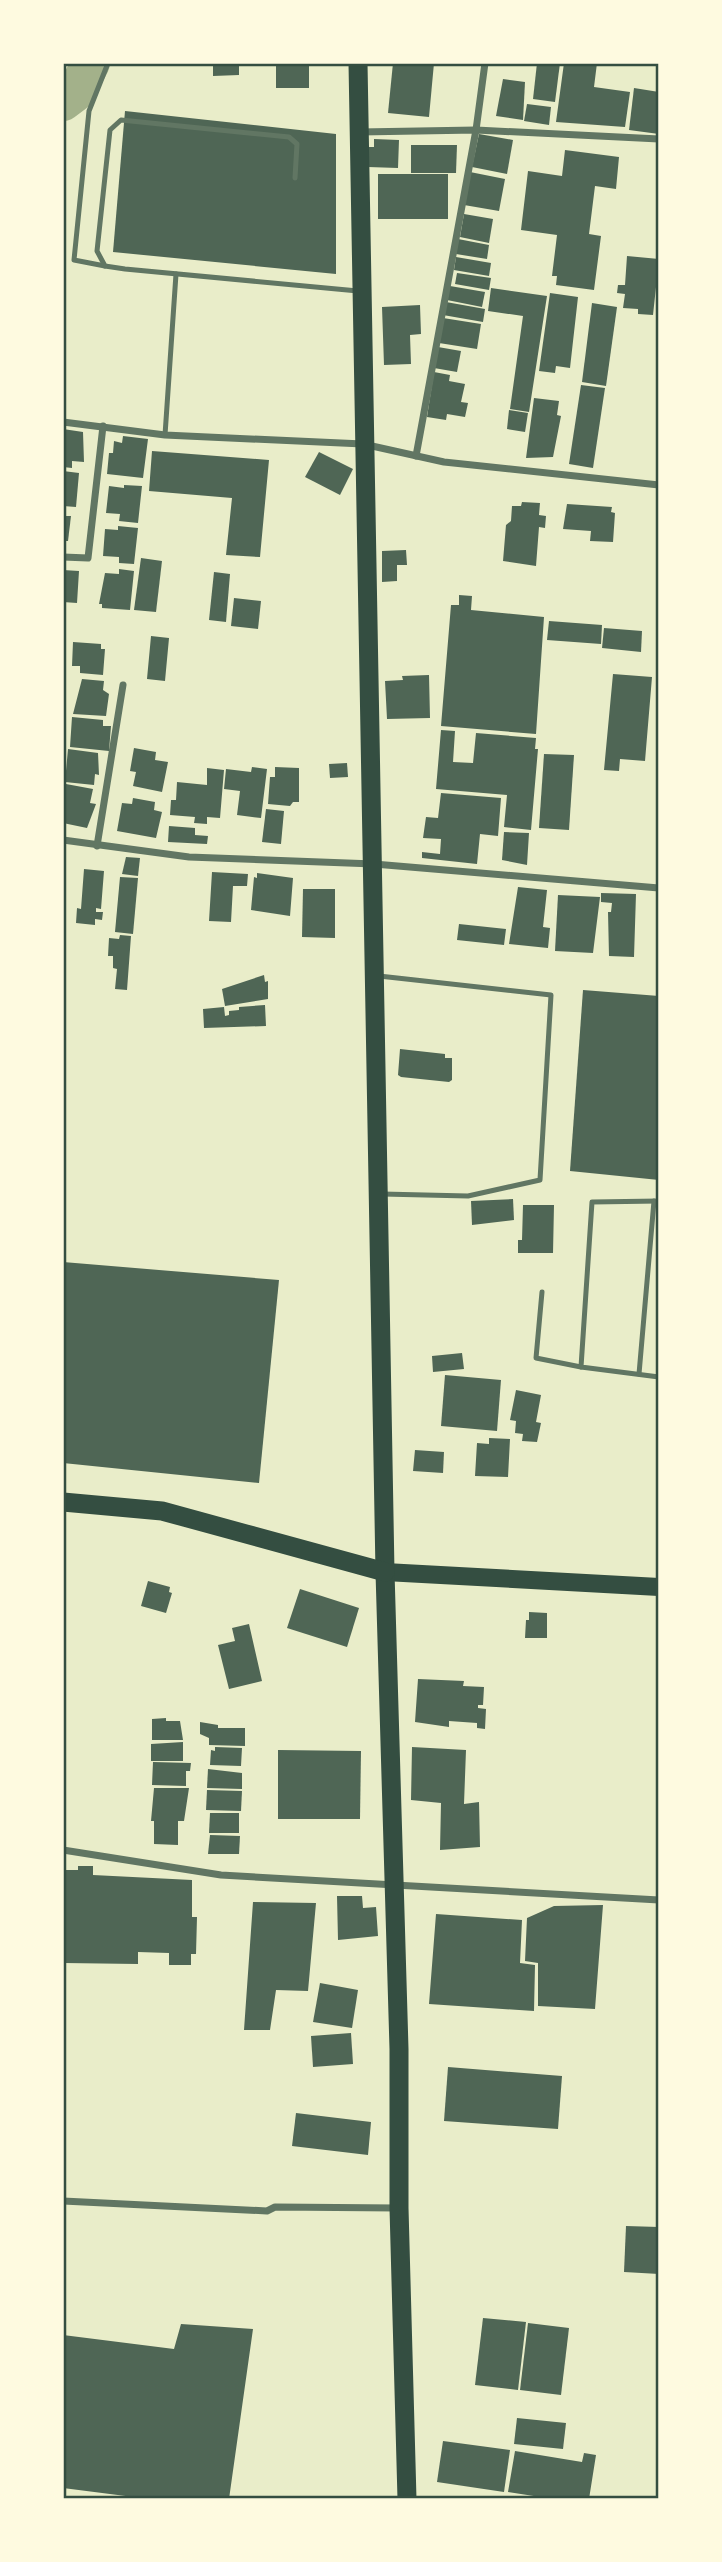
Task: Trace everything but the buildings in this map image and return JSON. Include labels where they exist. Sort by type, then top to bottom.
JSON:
[{"type":"highway","points":[[358,63],[385,1572],[399,2049],[399,2207],[407,2499]]},
{"type":"highway","points":[[63,1502],[162,1511],[385,1572]]},
{"type":"main road","points":[[385,1572],[659,1587]]},
{"type":"street","points":[[416,456],[476,130],[485,63]]},
{"type":"street","points":[[359,132],[476,130],[659,139]]},
{"type":"street","points":[[63,422],[165,435],[363,444],[443,462],[659,485]]},
{"type":"street","points":[[63,557],[88,558],[103,426]]},
{"type":"street","points":[[97,846],[123,685]]},
{"type":"street","points":[[63,840],[189,857],[374,864],[659,888]]},
{"type":"street","points":[[63,1850],[221,1874],[659,1900]]},
{"type":"street","points":[[63,2201],[267,2211],[275,2207],[399,2207]]},
{"type":"lane","points":[[108,63],[89,111],[74,260],[176,274],[361,292]]},
{"type":"lane","points":[[105,266],[97,251],[110,130],[121,120],[289,137],[297,144],[295,178]]},
{"type":"lane","points":[[165,435],[176,274]]},
{"type":"lane","points":[[376,975],[551,995],[540,1180],[468,1196],[380,1194]]},
{"type":"lane","points":[[581,1367],[592,1202],[657,1201],[639,1374]]},
{"type":"lane","points":[[542,1292],[536,1358],[659,1377]]},
{"type":"waterway","points":[[63,102],[75,93],[91,63]]}]
